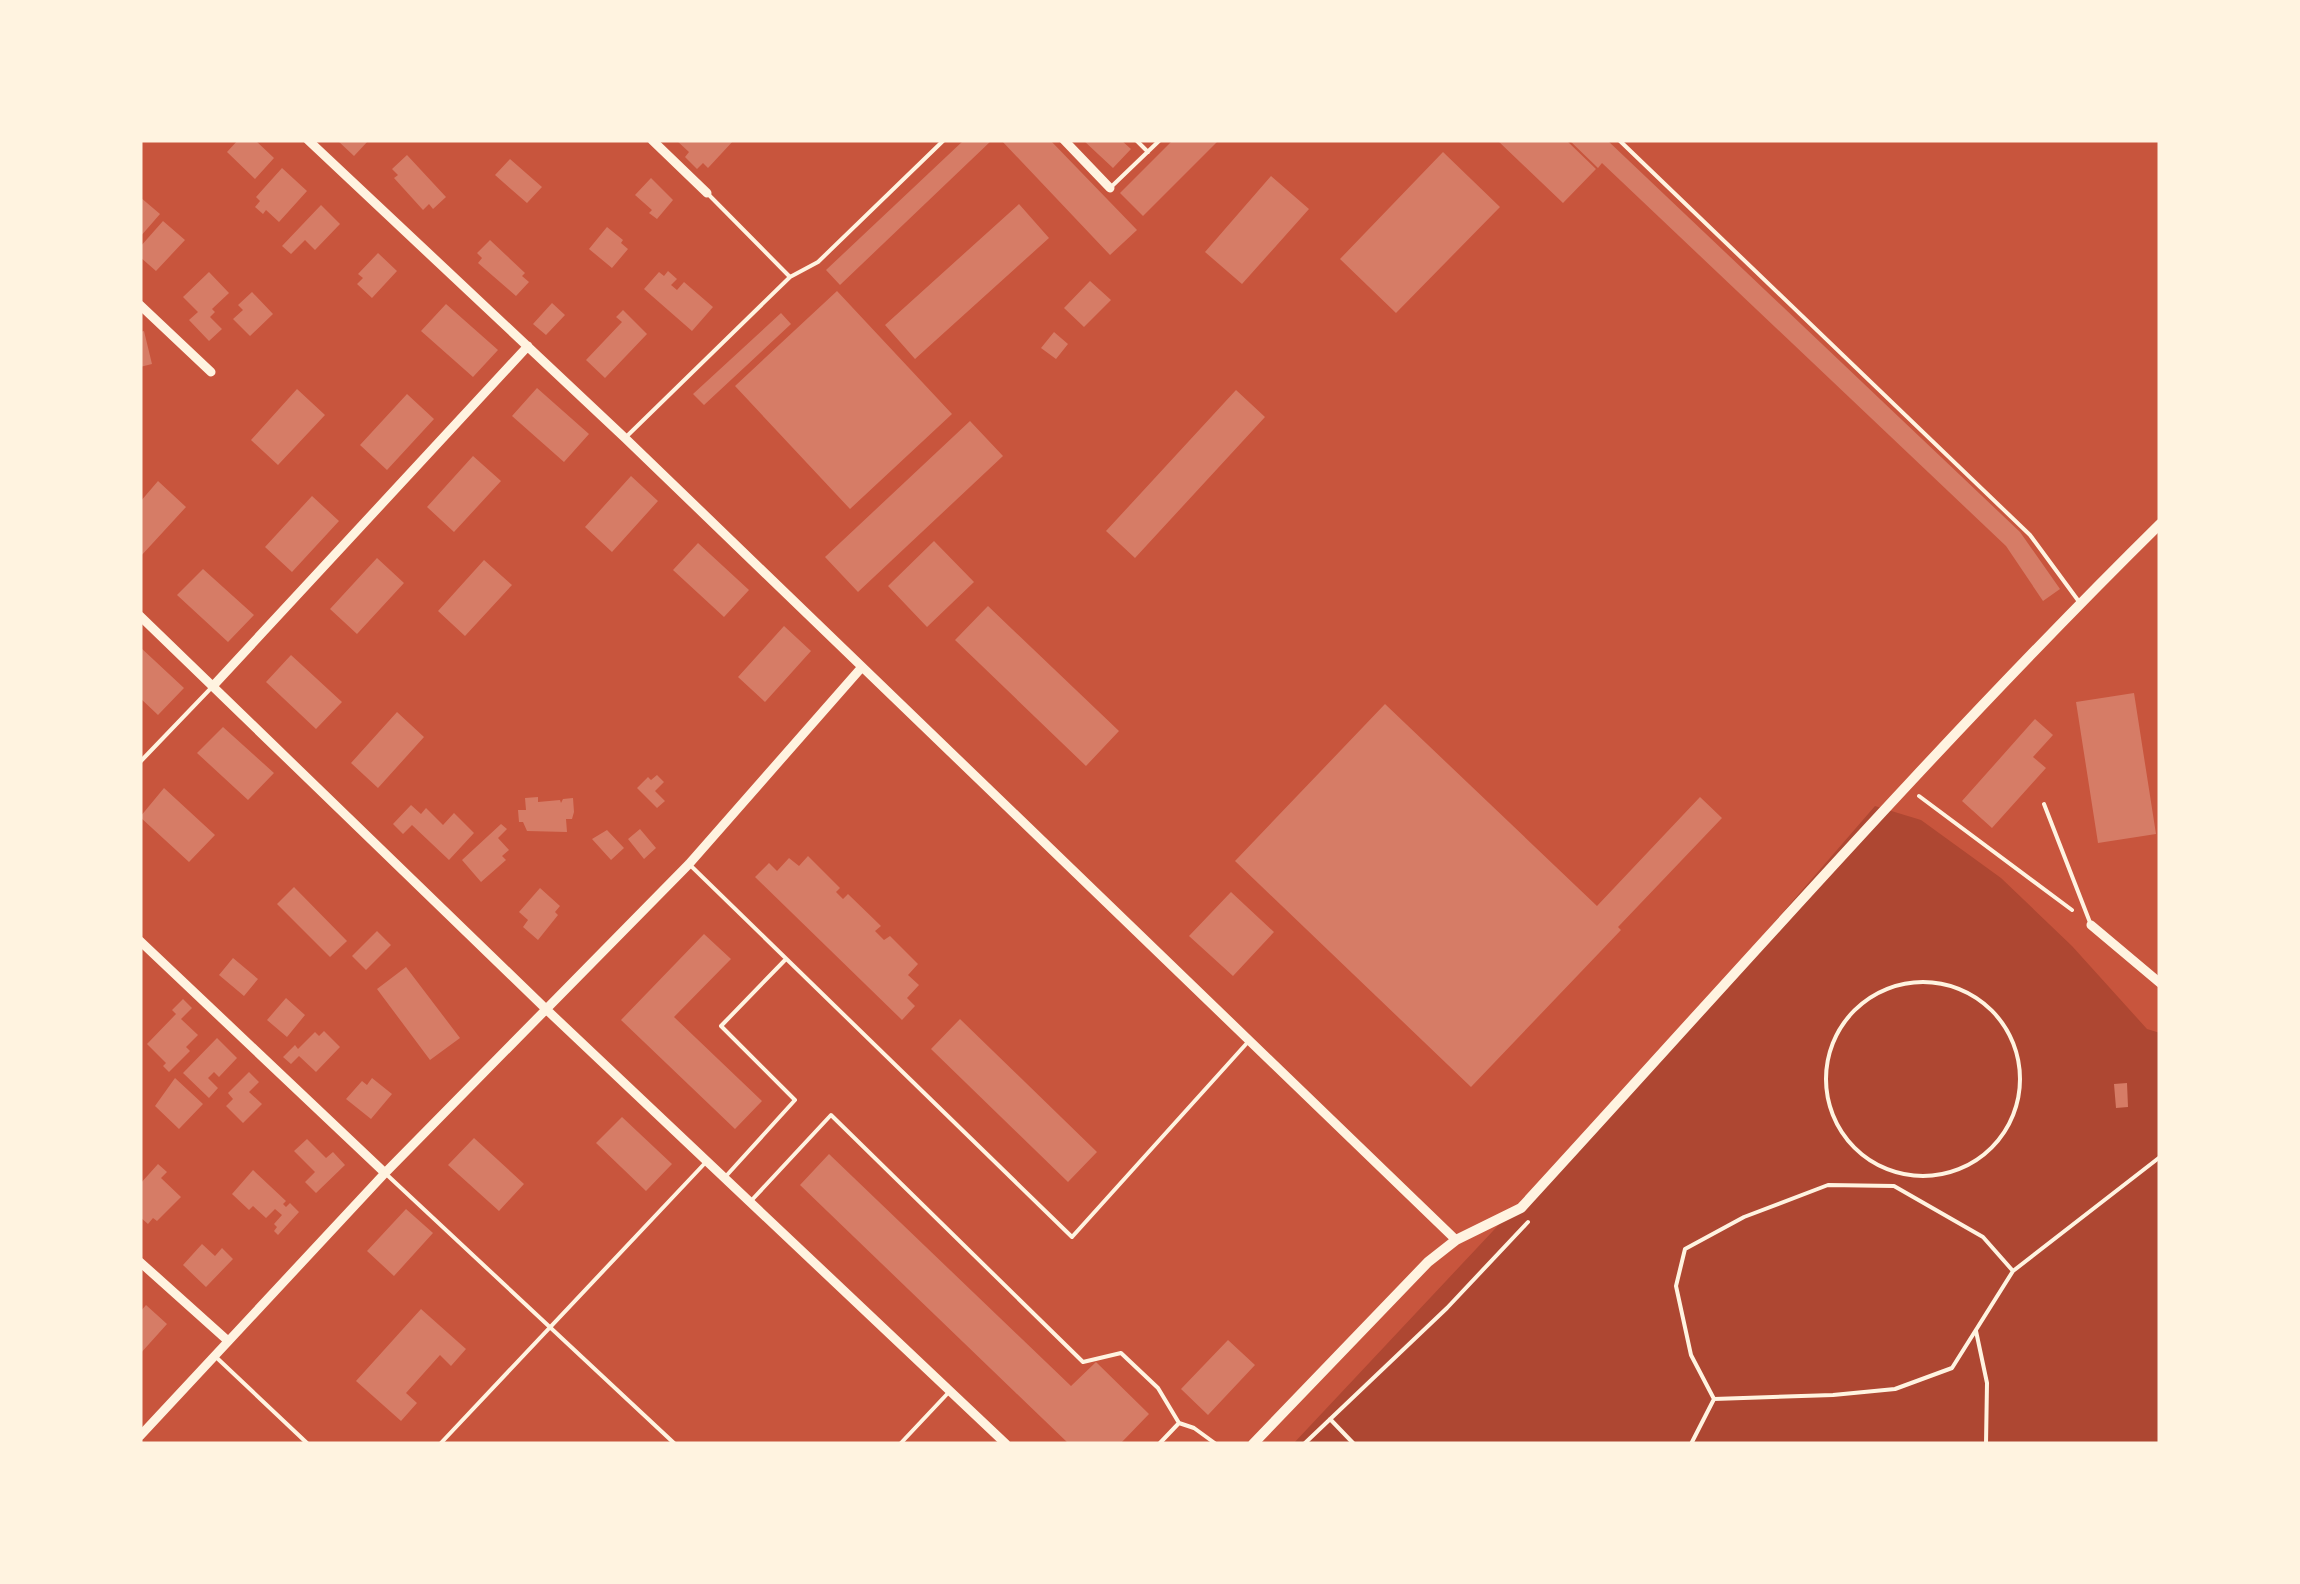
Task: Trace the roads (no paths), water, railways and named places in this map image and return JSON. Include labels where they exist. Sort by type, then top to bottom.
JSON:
[{"type":"street","points":[[308,140],[625,438],[1456,1240]]},
{"type":"street","points":[[652,140],[707,193]]},
{"type":"street","points":[[1064,140],[1110,188]]},
{"type":"street","points":[[140,305],[211,372]]},
{"type":"street","points":[[213,686],[528,346]]},
{"type":"street","points":[[1253,1444],[1428,1262],[1456,1240],[1522,1208],[1907,787],[2160,524]]},
{"type":"street","points":[[140,616],[548,1011],[1006,1444]]},
{"type":"street","points":[[140,1436],[385,1173],[689,864],[862,667]]},
{"type":"street","points":[[2091,925],[2160,983]]},
{"type":"street","points":[[140,941],[385,1173]]},
{"type":"street","points":[[140,1262],[227,1340]]},
{"type":"lane","points":[[625,438],[790,278],[818,262],[944,140]]},
{"type":"lane","points":[[1136,140],[1148,152]]},
{"type":"lane","points":[[1110,188],[1160,140]]},
{"type":"lane","points":[[1619,140],[2030,535],[2080,603]]},
{"type":"lane","points":[[707,193],[790,278]]},
{"type":"lane","points":[[140,762],[213,686]]},
{"type":"lane","points":[[2044,804],[2091,925]]},
{"type":"lane","points":[[689,864],[1072,1237],[1250,1040]]},
{"type":"lane","points":[[724,1178],[796,1100],[722,1026],[786,959]]},
{"type":"lane","points":[[750,1202],[831,1115],[1083,1362],[1121,1354],[1158,1388],[1179,1423],[1194,1428],[1216,1444]]},
{"type":"lane","points":[[440,1444],[706,1162]]},
{"type":"lane","points":[[385,1173],[675,1444]]},
{"type":"lane","points":[[214,1355],[308,1444]]},
{"type":"lane","points":[[900,1444],[949,1392]]},
{"type":"lane","points":[[1159,1444],[1179,1423]]}]
